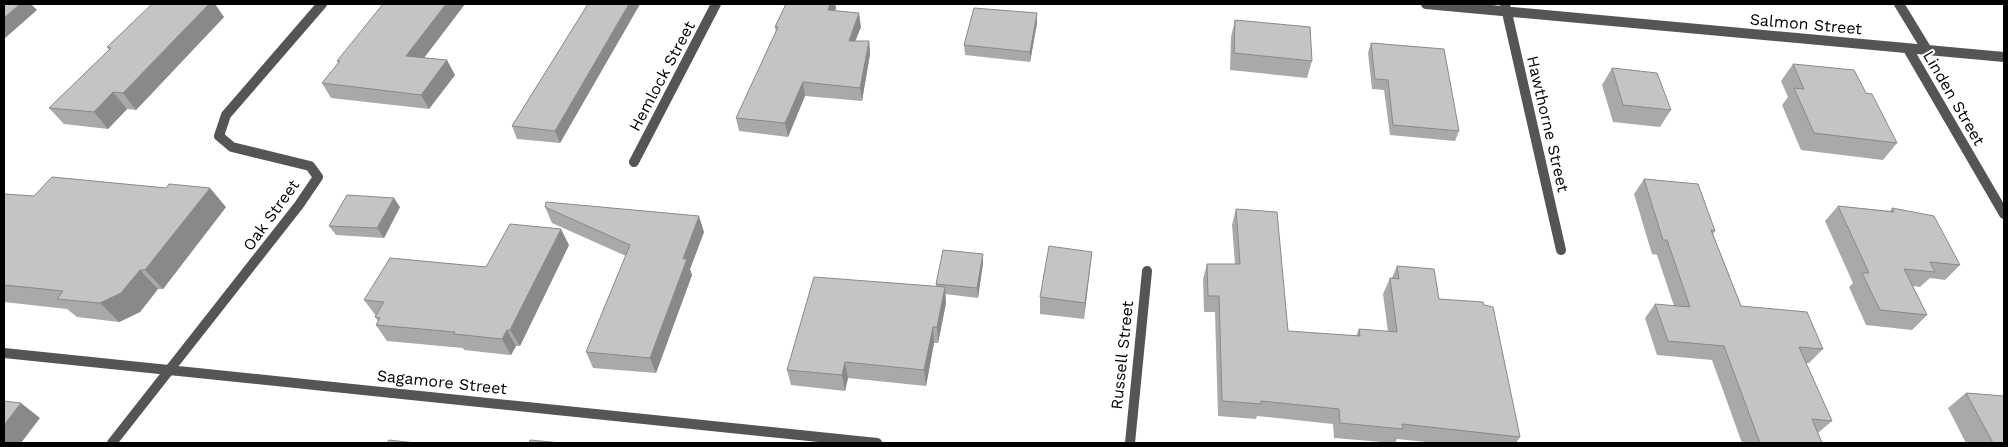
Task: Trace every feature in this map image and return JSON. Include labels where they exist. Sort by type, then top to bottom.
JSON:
[{"type":"street","name":"Oak Street","points":[[112,443],[300,205],[318,177],[310,166],[232,147],[219,136],[226,115],[322,4]]},
{"type":"street","name":"Hemlock Street","points":[[634,162],[716,4]]},
{"type":"street","name":"Salmon Street","points":[[1426,4],[1506,7],[1908,49],[2004,57]]},
{"type":"street","name":"Linden Street","points":[[1899,4],[1926,50]]},
{"type":"street","name":"Hawthorne Street","points":[[1506,7],[1561,250]]},
{"type":"street","name":"Linden Street","points":[[1908,49],[2004,214]]},
{"type":"street","name":"Russell Street","points":[[1130,443],[1147,271]]},
{"type":"street","name":"Sagamore Street","points":[[4,353],[877,443]]},
{"type":"building","points":[[4,4],[20,4],[4,18]]},
{"type":"building","points":[[152,4],[209,4],[123,93],[113,92],[94,112],[49,108],[111,48],[107,47]]},
{"type":"building","points":[[383,4],[446,4],[406,56],[447,60],[421,95],[322,83],[340,61],[337,61]]},
{"type":"building","points":[[588,4],[629,4],[555,131],[512,126]]},
{"type":"building","points":[[786,4],[830,4],[828,10],[859,13],[849,41],[869,41],[860,88],[803,82],[785,123],[736,118],[778,27],[775,27]]},
{"type":"building","points":[[974,8],[1037,13],[1030,52],[964,45]]},
{"type":"building","points":[[1235,20],[1310,27],[1312,61],[1234,53]]},
{"type":"building","points":[[1371,43],[1444,49],[1459,131],[1393,125],[1388,80],[1375,79]]},
{"type":"building","points":[[1793,64],[1854,70],[1866,93],[1872,94],[1897,143],[1814,133],[1794,88],[1804,89]]},
{"type":"building","points":[[1612,68],[1657,73],[1671,110],[1623,105]]},
{"type":"building","points":[[52,177],[166,188],[169,184],[210,188],[145,270],[140,270],[121,293],[100,303],[57,299],[63,291],[4,285],[4,194],[34,196]]},
{"type":"building","points":[[1644,179],[1698,184],[1715,231],[1711,230],[1741,306],[1807,312],[1823,349],[1799,347],[1832,421],[1812,419],[1822,443],[1760,443],[1724,346],[1668,341],[1655,304],[1690,307],[1667,240],[1663,240]]},
{"type":"building","points":[[347,195],[394,198],[377,228],[329,226]]},
{"type":"building","points":[[546,202],[699,216],[683,259],[687,259],[650,358],[586,352],[630,245],[545,207]]},
{"type":"building","points":[[1838,206],[1894,212],[1892,208],[1934,216],[1960,265],[1930,262],[1935,272],[1904,269],[1927,315],[1880,310],[1862,273],[1869,273]]},
{"type":"building","points":[[1236,209],[1277,212],[1288,331],[1360,336],[1359,329],[1397,332],[1390,278],[1399,279],[1397,266],[1434,269],[1439,299],[1483,302],[1484,305],[1493,307],[1520,437],[1402,424],[1403,429],[1340,423],[1339,409],[1261,401],[1261,404],[1222,401],[1219,296],[1208,296],[1207,264],[1240,264]]},
{"type":"building","points":[[510,224],[561,229],[510,330],[507,330],[502,339],[454,334],[455,332],[376,325],[380,318],[375,317],[384,302],[364,300],[390,258],[486,267]]},
{"type":"building","points":[[1049,246],[1092,252],[1085,303],[1040,297]]},
{"type":"building","points":[[943,250],[983,254],[977,288],[936,284]]},
{"type":"building","points":[[814,277],[945,287],[937,327],[933,327],[924,370],[845,362],[842,375],[787,370]]},
{"type":"building","points":[[1966,393],[2004,396],[2004,443],[1993,443]]},
{"type":"building","points":[[4,401],[21,403],[4,425]]},
{"type":"building","points":[[389,440],[416,443],[387,443]]},
{"type":"building","points":[[530,440],[561,443],[529,443]]}]
